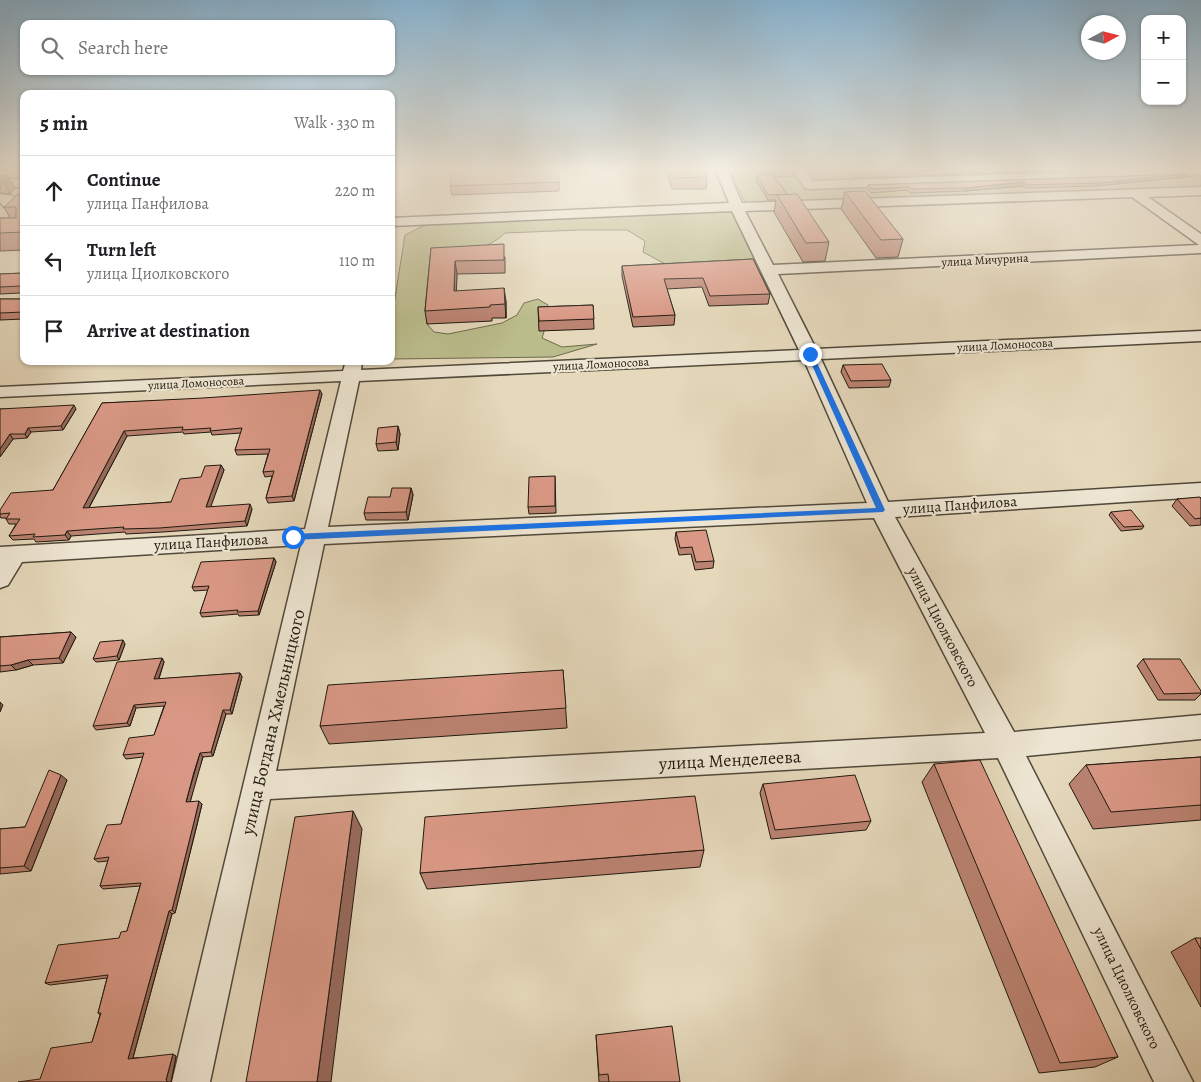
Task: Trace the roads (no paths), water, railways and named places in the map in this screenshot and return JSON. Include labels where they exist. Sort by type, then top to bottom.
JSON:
[{"type":"street","points":[[395,222],[472,218]]},
{"type":"street","name":"улица Циолковского","points":[[743,218],[810,354],[881,510],[1006,745],[1174,1082]]},
{"type":"street","points":[[1169,218],[1201,241]]},
{"type":"street","name":"улица Мичурина","points":[[769,270],[1201,249]]},
{"type":"street","name":"улица Ломоносова","points":[[0,392],[353,369],[810,354],[1201,336]]},
{"type":"street","name":"улица Богдана Хмельницкого","points":[[192,1082],[353,369]]},
{"type":"street","name":"улица Панфилова","points":[[8,554],[315,536],[881,510],[1201,490]]},
{"type":"street","points":[[0,579],[8,554]]},
{"type":"street","name":"улица Менделеева","points":[[258,786],[1006,745],[1201,727]]}]
